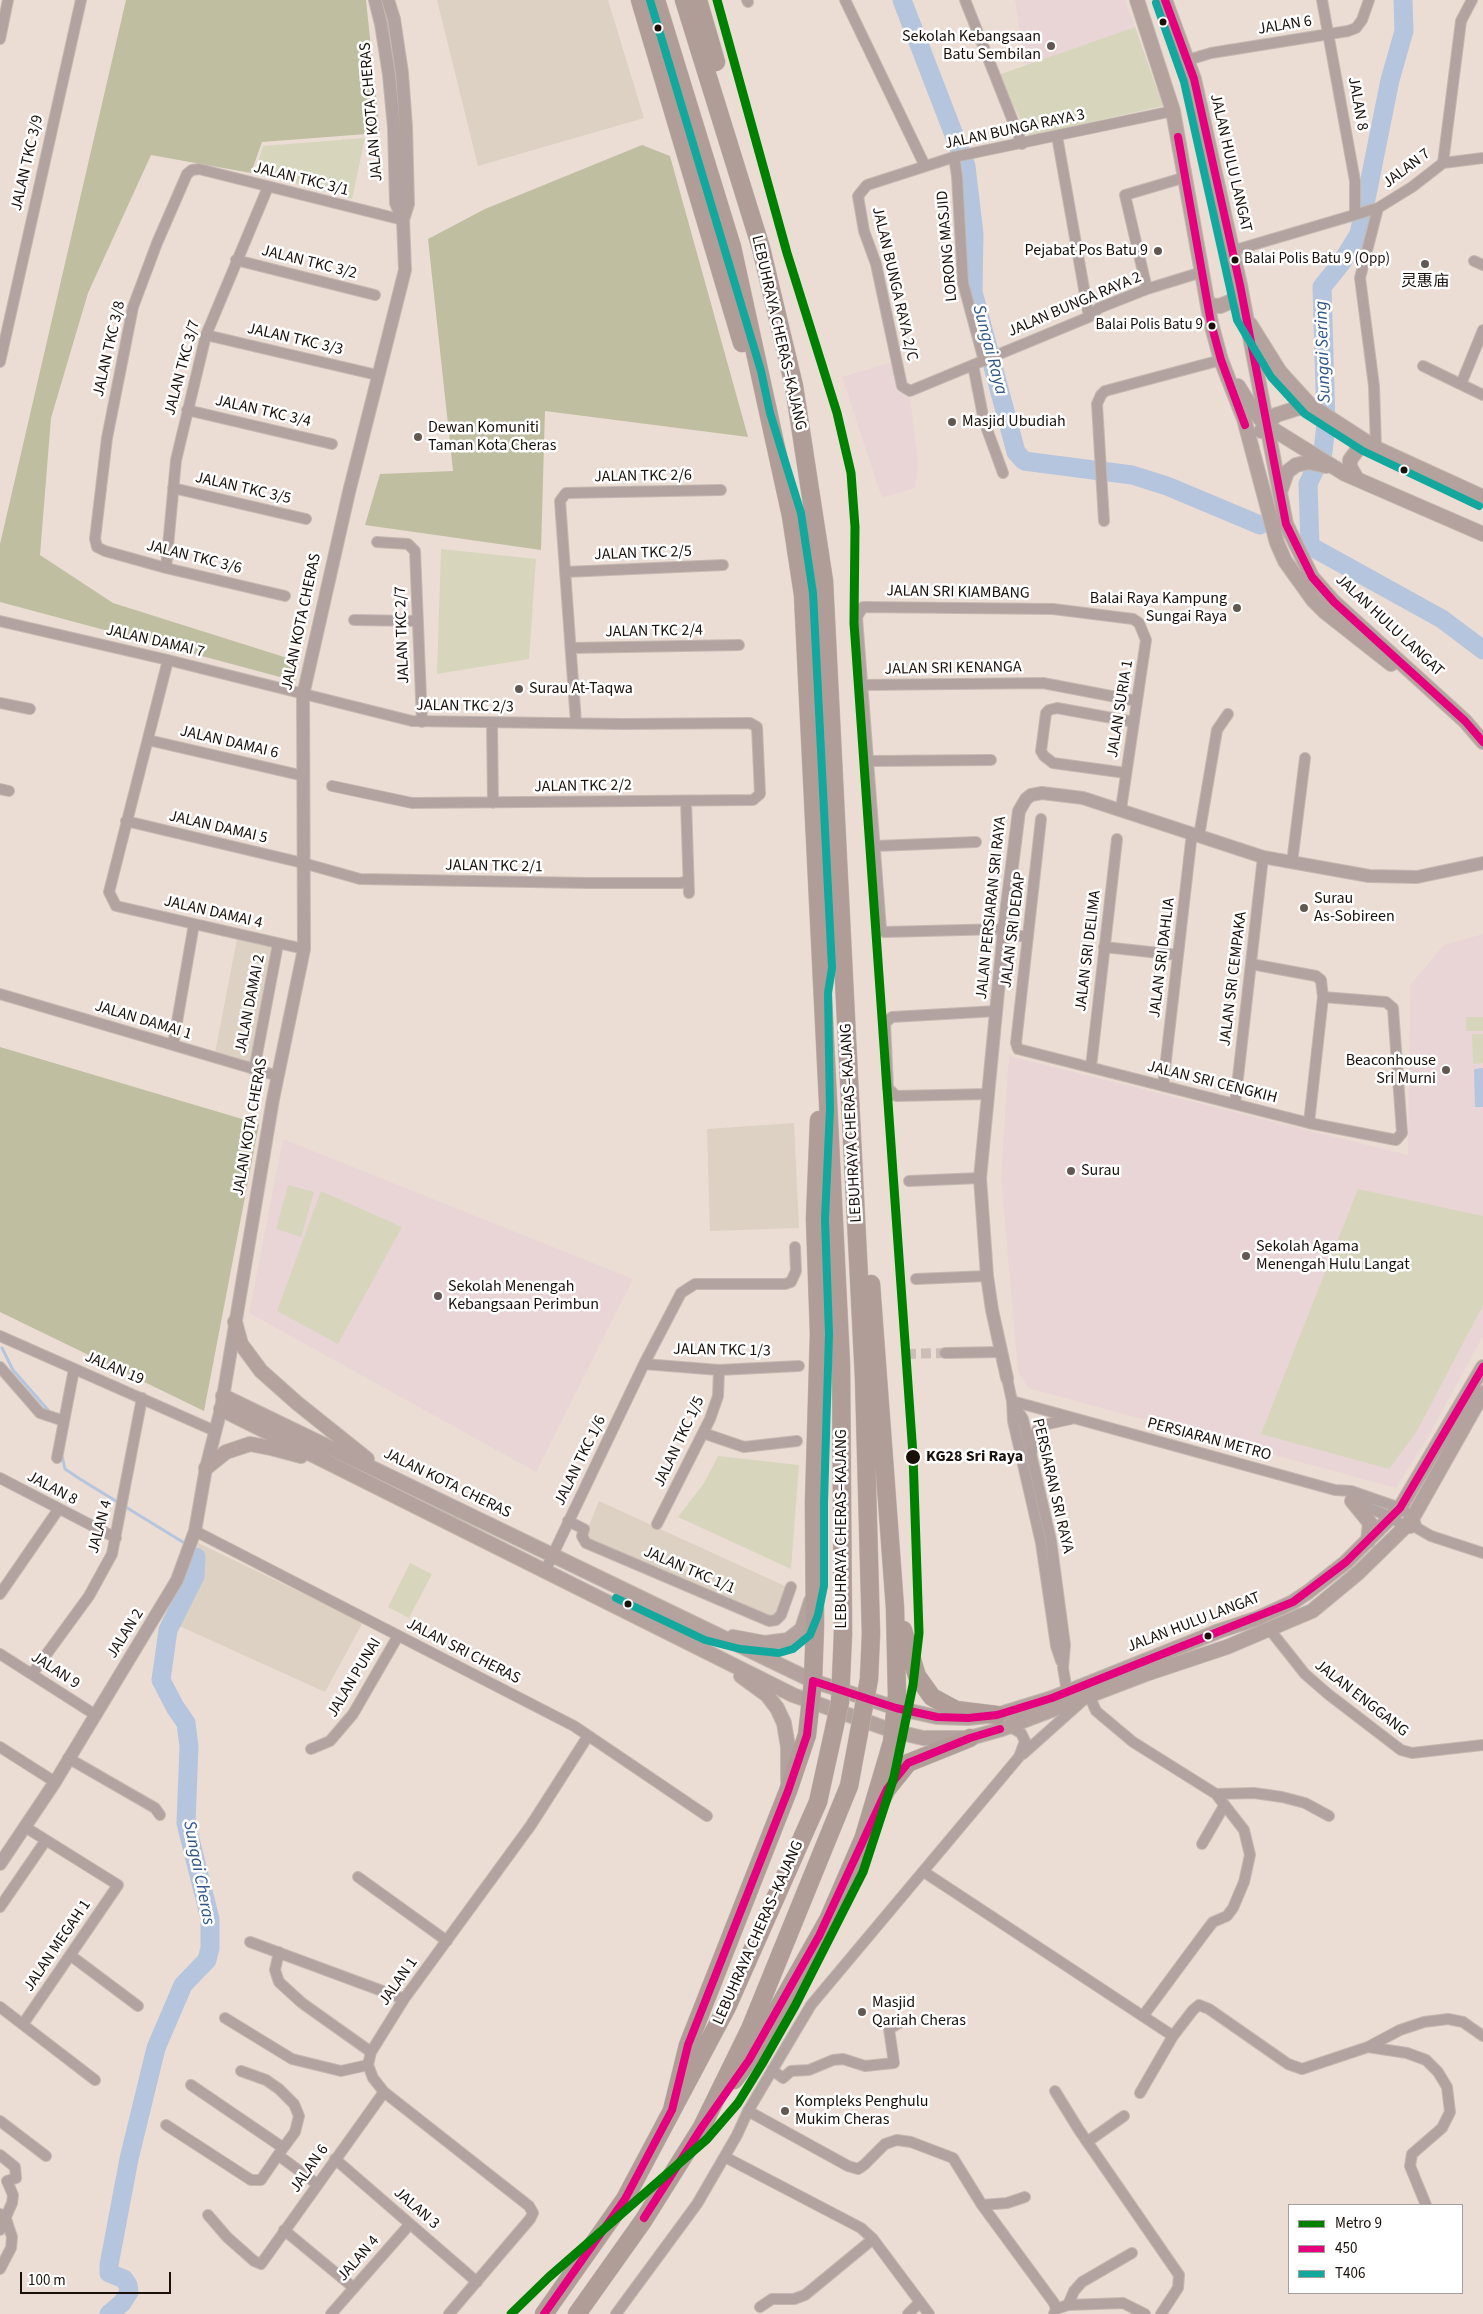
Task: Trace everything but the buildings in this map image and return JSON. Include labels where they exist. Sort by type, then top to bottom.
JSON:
[{"type":"highway","points":[[640,0],[749,365],[760,416],[791,516]]},
{"type":"highway","name":"LEBUHRAYA CHERAS–KAJANG","points":[[544,2314],[625,2199],[727,2007],[818,1802],[840,1702],[843,1634],[841,1365],[803,595],[791,516],[732,248],[656,0]]},
{"type":"highway","name":"LEBUHRAYA CHERAS–KAJANG","points":[[577,2314],[643,2221],[702,2127],[750,2029],[849,1786],[869,1679],[871,1634],[864,1378],[824,581],[794,386],[761,248],[684,0]]},
{"type":"highway","points":[[698,0],[759,217],[761,248]]},
{"type":"highway","points":[[672,2110],[688,2045],[788,1792],[806,1736],[811,1701],[813,1680],[814,1503],[819,1334],[815,1219],[820,1109],[818,992],[822,969]]},
{"type":"highway","points":[[855,1181],[872,1284],[895,1608],[896,1708],[893,1731],[863,1840]]},
{"type":"highway","points":[[895,1608],[917,1676],[932,1697],[956,1710],[999,1722]]},
{"type":"highway","points":[[702,2127],[749,2060],[828,1920],[887,1789],[908,1763],[970,1738]]},
{"type":"main road","points":[[1137,0],[1173,111],[1208,305],[1220,360]]},
{"type":"main road","name":"JALAN HULU LANGAT","points":[[1166,0],[1188,60],[1246,317],[1280,372],[1312,406],[1372,445],[1483,497]]},
{"type":"main road","points":[[1208,305],[1220,306],[1232,301],[1240,285]]},
{"type":"main road","points":[[1246,317],[1266,425]]},
{"type":"main road","name":"JALAN HULU LANGAT","points":[[1220,360],[1255,413],[1266,425],[1328,465],[1351,476]]},
{"type":"main road","name":"JALAN HULU LANGAT","points":[[1220,360],[1244,419],[1277,543],[1285,561],[1304,589],[1325,612],[1450,707]]},
{"type":"main road","points":[[1250,445],[1276,415],[1295,408],[1312,406]]},
{"type":"main road","name":"JALAN HULU LANGAT","points":[[1266,425],[1286,524],[1312,577],[1334,602],[1450,707],[1483,742]]},
{"type":"main road","points":[[1372,445],[1358,449],[1350,460],[1351,476],[1483,534]]},
{"type":"main road","points":[[1279,494],[1286,472],[1296,465],[1309,462],[1328,465]]},
{"type":"main road","points":[[235,1322],[241,1344],[261,1371],[297,1403],[384,1473]]},
{"type":"main road","name":"JALAN HULU LANGAT","points":[[793,1695],[893,1731],[923,1738],[970,1738],[999,1722],[1067,1691],[1219,1631],[1258,1618],[1293,1602],[1346,1562],[1396,1513],[1483,1367]]},
{"type":"main road","name":"JALAN HULU LANGAT","points":[[813,1680],[896,1708],[937,1717],[999,1722],[1090,1696],[1270,1630],[1312,1611],[1358,1573],[1411,1524],[1483,1393]]},
{"type":"main road","name":"JALAN KOTA CHERAS","points":[[222,1403],[337,1468],[793,1695]]},
{"type":"main road","name":"JALAN KOTA CHERAS","points":[[222,1403],[384,1473],[813,1680]]},
{"type":"main road","points":[[206,1468],[226,1452],[250,1444],[271,1448],[337,1468]]},
{"type":"main road","points":[[1352,1501],[1370,1523],[1368,1541]]},
{"type":"main road","points":[[708,1631],[765,1642],[788,1640],[802,1629],[814,1586]]},
{"type":"main road","points":[[701,1649],[767,1695],[777,1708],[787,1735],[788,1792]]},
{"type":"street","points":[[0,39],[8,0]]},
{"type":"street","name":"JALAN TKC 3/9","points":[[0,362],[81,0]]},
{"type":"street","name":"JALAN KOTA CHERAS","points":[[375,0],[389,75],[394,128],[396,203],[403,220]]},
{"type":"street","name":"JALAN KOTA CHERAS","points":[[222,1403],[278,1076],[304,950],[302,863],[303,694],[377,375],[404,270],[403,220],[408,204],[402,73],[394,19],[388,0]]},
{"type":"street","points":[[845,0],[925,166]]},
{"type":"street","points":[[965,0],[1022,144]]},
{"type":"street","name":"JALAN 8","points":[[1322,0],[1355,181],[1356,214]]},
{"type":"street","name":"JALAN 6","points":[[1188,60],[1211,53],[1356,28],[1362,20],[1369,0]]},
{"type":"street","name":"JALAN 7","points":[[1232,251],[1378,208],[1412,188],[1443,163],[1461,20],[1472,0]]},
{"type":"street","name":"JALAN BUNGA RAYA 3","points":[[866,185],[954,157],[978,154],[1173,111]]},
{"type":"street","points":[[1057,136],[1089,317]]},
{"type":"street","name":"LORONG MASJID","points":[[954,157],[957,176],[963,283],[986,359]]},
{"type":"street","points":[[1443,163],[1483,158]]},
{"type":"street","name":"JALAN TKC 3/1","points":[[192,170],[199,169],[403,220]]},
{"type":"street","name":"JALAN TKC 3/8","points":[[97,547],[94,539],[107,438],[133,307],[161,234],[187,174],[192,170]]},
{"type":"street","points":[[1147,289],[1125,195],[1186,177]]},
{"type":"street","name":"JALAN BUNGA RAYA 2/C","points":[[866,185],[858,196],[864,230],[876,264],[902,386],[907,391]]},
{"type":"street","name":"JALAN TKC 3/7","points":[[166,568],[176,460],[206,335],[268,187]]},
{"type":"street","points":[[1372,445],[1374,394],[1360,278],[1378,208]]},
{"type":"street","name":"JALAN TKC 3/2","points":[[236,260],[375,295]]},
{"type":"street","name":"JALAN BUNGA RAYA 2","points":[[907,391],[913,391],[1089,317],[1099,308],[1147,289],[1202,272]]},
{"type":"street","points":[[1462,384],[1483,330]]},
{"type":"street","name":"JALAN TKC 3/3","points":[[206,335],[377,375]]},
{"type":"street","points":[[1104,521],[1103,481],[1096,404],[1101,395],[1105,391],[1220,360]]},
{"type":"street","points":[[973,366],[984,421],[1003,473]]},
{"type":"street","points":[[1423,366],[1483,395]]},
{"type":"street","name":"JALAN TKC 3/4","points":[[187,410],[332,444]]},
{"type":"street","name":"JALAN TKC 3/5","points":[[173,488],[306,519]]},
{"type":"street","name":"JALAN TKC 2/6","points":[[565,572],[560,500],[566,493],[721,490]]},
{"type":"street","name":"JALAN TKC 2/7","points":[[377,542],[408,544],[415,551],[422,722]]},
{"type":"street","name":"JALAN TKC 3/6","points":[[97,547],[104,551],[166,568],[285,596]]},
{"type":"street","name":"JALAN TKC 2/5","points":[[565,572],[723,565]]},
{"type":"street","points":[[565,572],[576,723]]},
{"type":"street","name":"JALAN SRI KIAMBANG","points":[[863,685],[857,617],[863,607],[1053,609],[1133,618]]},
{"type":"street","name":"JALAN SURIA 1","points":[[1121,809],[1146,640],[1140,623],[1133,618]]},
{"type":"street","points":[[354,620],[418,621]]},
{"type":"street","name":"JALAN DAMAI 7","points":[[0,621],[303,694]]},
{"type":"street","name":"JALAN TKC 2/4","points":[[571,648],[739,645]]},
{"type":"street","points":[[126,821],[168,660]]},
{"type":"street","name":"JALAN SRI KENANGA","points":[[863,685],[1042,683],[1137,701]]},
{"type":"street","points":[[863,685],[882,931],[1003,932],[1028,937]]},
{"type":"street","name":"JALAN TKC 2/3","points":[[303,694],[422,722],[750,723]]},
{"type":"street","points":[[0,703],[30,710]]},
{"type":"street","points":[[1126,773],[1053,763],[1040,751],[1046,712],[1056,708],[1134,722]]},
{"type":"street","name":"JALAN SRI DAHLIA","points":[[1163,1086],[1178,956],[1196,834],[1217,730],[1228,714]]},
{"type":"street","points":[[492,723],[493,803]]},
{"type":"street","name":"JALAN TKC 2/2","points":[[332,786],[412,804],[752,800],[760,794],[757,727],[750,723]]},
{"type":"street","name":"JALAN DAMAI 6","points":[[148,740],[304,776]]},
{"type":"street","points":[[1292,863],[1305,758]]},
{"type":"street","points":[[870,762],[991,760]]},
{"type":"street","name":"JALAN PERSIARAN SRI RAYA","points":[[1012,1401],[987,1276],[980,1178],[1003,932],[1019,811],[1026,799],[1031,795],[1042,794],[1084,798],[1263,857],[1370,876],[1417,877],[1483,863]]},
{"type":"street","points":[[686,801],[687,881],[689,893]]},
{"type":"street","name":"JALAN SRI DEDAP","points":[[1016,1043],[1041,820]]},
{"type":"street","name":"JALAN DAMAI 5","points":[[126,821],[302,863]]},
{"type":"street","name":"JALAN DAMAI 4","points":[[126,821],[109,892],[116,906],[304,950]]},
{"type":"street","name":"JALAN SRI DELIMA","points":[[1091,1067],[1117,839]]},
{"type":"street","points":[[876,846],[976,842]]},
{"type":"street","name":"JALAN SRI CEMPAKA","points":[[1235,1104],[1263,857]]},
{"type":"street","name":"JALAN TKC 2/1","points":[[302,863],[360,879],[588,883],[681,883],[687,881]]},
{"type":"street","points":[[173,1045],[194,924]]},
{"type":"street","name":"JALAN DAMAI 2","points":[[254,1070],[278,944]]},
{"type":"street","points":[[1104,947],[1178,956]]},
{"type":"street","points":[[1251,964],[1316,976],[1321,980],[1323,997],[1309,1123]]},
{"type":"street","name":"JALAN DAMAI 1","points":[[0,994],[278,1076]]},
{"type":"street","name":"JALAN SRI CENGKIH","points":[[1016,1043],[1018,1049],[1309,1123],[1396,1140],[1402,1133],[1393,1008],[1386,1002],[1323,997]]},
{"type":"street","points":[[988,1094],[896,1096],[888,1088],[885,1023],[892,1017],[997,1011]]},
{"type":"street","points":[[909,1181],[980,1178]]},
{"type":"street","name":"JALAN TKC 1/6","points":[[545,1571],[644,1364],[681,1293],[695,1284],[785,1284],[790,1282],[796,1271],[795,1247]]},
{"type":"street","points":[[916,1279],[987,1276]]},
{"type":"street","name":"JALAN 19","points":[[0,1336],[215,1431]]},
{"type":"street","points":[[945,1353],[1001,1352]]},
{"type":"street","name":"JALAN TKC 1/3","points":[[644,1364],[720,1370],[799,1366]]},
{"type":"street","points":[[0,1367],[40,1413],[64,1421]]},
{"type":"street","points":[[57,1458],[74,1369]]},
{"type":"street","name":"JALAN TKC 1/5","points":[[657,1524],[703,1433],[718,1396],[720,1370]]},
{"type":"street","name":"JALAN 4","points":[[32,1674],[88,1596],[112,1554],[124,1500],[142,1398]]},
{"type":"street","name":"PERSIARAN METRO","points":[[1012,1401],[1335,1490],[1351,1490],[1396,1513]]},
{"type":"street","name":"PERSIARAN SRI RAYA","points":[[1012,1401],[1023,1419],[1031,1462],[1051,1540],[1064,1645],[1063,1668]]},
{"type":"street","name":"PERSIARAN SRI RAYA","points":[[1012,1401],[1013,1421],[1041,1543],[1054,1629],[1067,1691]]},
{"type":"street","name":"JALAN 2","points":[[0,1864],[54,1782],[94,1714],[147,1633],[177,1580],[195,1531],[206,1468],[222,1403]]},
{"type":"street","name":"PERSIARAN METRO","points":[[1031,1462],[1034,1437],[1037,1430],[1043,1425],[1074,1418]]},
{"type":"street","points":[[703,1433],[744,1447],[797,1441]]},
{"type":"street","name":"JALAN 8","points":[[0,1478],[58,1510],[116,1538]]},
{"type":"street","name":"PERSIARAN METRO","points":[[1335,1490],[1352,1501],[1396,1513]]},
{"type":"street","points":[[0,1594],[58,1510]]},
{"type":"street","points":[[1396,1513],[1431,1536],[1483,1553]]},
{"type":"street","name":"JALAN TKC 1/1","points":[[568,1521],[584,1529],[582,1536],[586,1543],[769,1621],[776,1620],[781,1615],[791,1587]]},
{"type":"street","name":"JALAN SRI CHERAS","points":[[195,1531],[574,1726],[708,1816]]},
{"type":"street","name":"JALAN ENGGANG","points":[[1270,1630],[1304,1674],[1401,1750],[1412,1753],[1483,1746]]},
{"type":"street","name":"JALAN PUNAI","points":[[312,1749],[330,1741],[353,1714],[398,1636]]},
{"type":"street","name":"JALAN 9","points":[[0,1654],[94,1714]]},
{"type":"street","points":[[616,2314],[697,2204],[725,2158],[748,2111],[811,2005],[1019,1757],[1090,1696],[1096,1711],[1132,1742],[1216,1794],[1244,1830],[1248,1841],[1250,1854],[1244,1882],[1233,1908],[1227,1916],[1213,1922],[1143,2016]]},
{"type":"street","points":[[999,1722],[1021,1733],[1025,1741],[1019,1757]]},
{"type":"street","name":"JALAN 1","points":[[368,2065],[371,2052],[404,1999],[531,1825],[588,1736]]},
{"type":"street","points":[[0,1747],[54,1782]]},
{"type":"street","points":[[68,1758],[155,1808],[160,1815]]},
{"type":"street","points":[[1216,1794],[1254,1793],[1282,1797],[1305,1803],[1329,1816]]},
{"type":"street","points":[[1202,1844],[1224,1806]]},
{"type":"street","points":[[0,1907],[46,1840],[25,1827]]},
{"type":"street","name":"JALAN MEGAH 1","points":[[23,2024],[118,1885],[46,1840]]},
{"type":"street","points":[[924,1872],[1173,2036]]},
{"type":"street","points":[[358,1877],[447,1940]]},
{"type":"street","points":[[250,1942],[404,1999]]},
{"type":"street","points":[[279,1952],[275,1970],[279,1982],[302,2003],[371,2052]]},
{"type":"street","points":[[70,1955],[138,2006]]},
{"type":"street","points":[[1140,2093],[1173,2036],[1193,2010],[1200,2005],[1209,2009],[1288,2064],[1302,2069],[1368,2047],[1400,2030],[1424,2022],[1448,2019],[1463,2022],[1483,2036]]},
{"type":"street","points":[[0,2007],[95,2080]]},
{"type":"street","points":[[225,2018],[292,2059],[341,2071],[368,2065],[373,2078],[384,2092],[529,2206],[532,2213],[530,2219],[449,2314]]},
{"type":"street","points":[[772,2070],[783,2078],[791,2071],[818,2068],[833,2060],[843,2059],[865,2066],[894,2063],[889,2030],[899,2023]]},
{"type":"street","points":[[1368,2047],[1408,2053],[1426,2060],[1438,2072],[1447,2087],[1450,2112],[1442,2128],[1412,2154],[1410,2166],[1426,2204]]},
{"type":"street","points":[[166,2125],[251,2180],[262,2180],[294,2132],[299,2116],[294,2104],[280,2089],[266,2080],[241,2071]]},
{"type":"street","points":[[191,2085],[280,2151],[318,2184]]},
{"type":"street","points":[[1055,2091],[1087,2142],[1179,2275],[1178,2288],[1160,2314]]},
{"type":"street","name":"JALAN 6","points":[[208,2215],[227,2237],[254,2261],[261,2264],[384,2092]]},
{"type":"street","points":[[748,2111],[848,2166],[858,2169],[885,2144],[897,2140],[911,2142],[947,2154],[953,2158],[982,2205],[1054,2302],[1055,2312],[1068,2305],[1123,2303],[1145,2314]]},
{"type":"street","points":[[1087,2142],[1124,2116]]},
{"type":"street","points":[[0,2121],[46,2156]]},
{"type":"street","points":[[0,2155],[15,2167],[16,2178],[4,2178],[12,2195],[0,2230]]},
{"type":"street","points":[[725,2158],[861,2228],[873,2239],[929,2314]]},
{"type":"street","name":"JALAN 3","points":[[335,2159],[477,2282]]},
{"type":"street","points":[[982,2205],[1007,2203],[1025,2198]]},
{"type":"street","points":[[0,2269],[11,2248],[12,2237],[3,2217]]},
{"type":"street","name":"JALAN 4","points":[[331,2314],[410,2224]]},
{"type":"street","points":[[284,2230],[354,2288]]},
{"type":"street","points":[[760,2307],[772,2299],[794,2299],[804,2296],[873,2239]]},
{"type":"street","points":[[1068,2305],[1074,2291],[1082,2282],[1132,2253]]},
{"type":"street","points":[[908,2314],[920,2303]]},
{"type":"shaded area","points":[[126,0],[366,0],[380,133],[262,142],[251,173],[151,155],[88,293],[51,418],[40,555],[113,603],[297,661],[295,681],[0,602],[0,544]]},
{"type":"shaded area","points":[[437,0],[608,0],[644,118],[478,166]]},
{"type":"shaded area","name":"Sekolah Kebangsaan Batu Sembilan","points":[[1015,0],[1125,0],[1135,27],[1025,66]]},
{"type":"shaded area","points":[[642,145],[670,156],[748,437],[545,411],[541,550],[365,525],[380,474],[453,471],[428,239],[485,209]]},
{"type":"shaded area","points":[[892,362],[902,392],[910,398],[918,463],[915,488],[882,498],[842,377]]},
{"type":"shaded area","name":"Sekolah Agama Menengah Hulu Langat","points":[[1483,934],[1483,1336],[1428,1437],[1396,1488],[1028,1388],[1018,1371],[1001,1176],[1009,1056],[1408,1155],[1410,985],[1444,945]]},
{"type":"shaded area","points":[[237,939],[274,947],[251,1063],[215,1053]]},
{"type":"shaded area","points":[[0,1047],[259,1124],[204,1411],[0,1312]]},
{"type":"shaded area","points":[[794,1123],[799,1228],[710,1231],[707,1129]]},
{"type":"shaded area","name":"Sekolah Menengah Kebangsaan Perimbun","points":[[283,1139],[633,1279],[536,1472],[249,1313]]},
{"type":"shaded area","points":[[599,1501],[787,1587],[775,1615],[769,1618],[588,1540],[586,1533]]},
{"type":"shaded area","points":[[198,1543],[363,1622],[325,1692],[177,1625],[198,1579],[196,1571]]},
{"type":"green space","points":[[1135,27],[1163,106],[1029,136],[998,75]]},
{"type":"green space","points":[[365,138],[352,199],[255,172],[263,146]]},
{"type":"green space","points":[[441,549],[536,559],[529,659],[437,674]]},
{"type":"green space","points":[[1466,1017],[1483,1017],[1483,1031],[1466,1031]]},
{"type":"green space","points":[[1472,1034],[1483,1034],[1483,1063],[1473,1064]]},
{"type":"green space","points":[[288,1185],[314,1192],[301,1237],[276,1229]]},
{"type":"green space","points":[[1358,1189],[1483,1216],[1483,1305],[1417,1431],[1389,1469],[1261,1434]]},
{"type":"green space","points":[[321,1191],[402,1227],[338,1344],[277,1311]]},
{"type":"green space","points":[[718,1456],[799,1465],[791,1569],[678,1517],[704,1483]]},
{"type":"green space","points":[[410,1563],[432,1574],[409,1618],[388,1607]]},
{"type":"water","points":[[1483,1068],[1483,1107],[1475,1107],[1474,1069]]},
{"type":"waterway","name":"Sungai Raya","points":[[902,0],[966,166],[974,234],[973,292],[1016,452],[1024,461],[1132,475],[1167,486],[1260,525]]},
{"type":"waterway","name":"Sungai Sering","points":[[1403,0],[1404,31],[1390,80],[1359,234],[1342,262],[1322,287],[1326,424],[1323,452],[1308,484],[1310,546],[1442,619],[1483,650]]},
{"type":"waterway","points":[[2,1348],[13,1370],[48,1410]]},
{"type":"waterway","points":[[62,1456],[65,1469],[186,1544]]},
{"type":"waterway","name":"Sungai Cheras","points":[[109,2314],[122,2303],[129,2292],[128,2285],[124,2279],[109,2273],[109,2265],[129,2159],[156,2048],[183,1985],[207,1960],[210,1948],[210,1919],[186,1823],[189,1746],[186,1723],[161,1680],[168,1630],[195,1576],[196,1557]]},
{"type":"tunnel","points":[[906,1354],[945,1353]]},
{"type":"metro line","name":"9","points":[[511,2314],[549,2277],[707,2139],[738,2103],[762,2064],[795,2006],[863,1872],[894,1777],[913,1685],[919,1633],[913,1455],[854,623],[855,527],[851,473],[837,413],[787,253],[717,0]]},
{"type":"transit line","name":"T406","points":[[616,1598],[705,1640],[740,1649],[779,1653],[793,1649],[810,1635],[818,1615],[824,1586],[824,1503],[829,1334],[825,1219],[830,1109],[828,993],[832,968],[813,593],[801,513],[770,413],[761,371],[650,0]]},
{"type":"transit line","name":"450","points":[[1165,0],[1194,79],[1240,285],[1286,524],[1312,577],[1334,602],[1465,721],[1483,742]]},
{"type":"transit line","name":"T406","points":[[1156,3],[1184,82],[1237,320],[1271,377],[1305,414],[1363,451],[1479,506]]},
{"type":"transit line","name":"450","points":[[1178,137],[1211,323],[1221,360],[1245,425]]},
{"type":"transit line","name":"450","points":[[544,2314],[625,2199],[672,2110],[688,2045],[788,1791],[807,1735],[813,1681],[896,1708],[937,1717],[968,1718],[997,1715],[1052,1698],[1293,1602],[1346,1562],[1400,1508],[1483,1367]]},
{"type":"transit line","name":"450","points":[[644,2218],[702,2127],[749,2060],[819,1936],[887,1789],[908,1763],[970,1738],[1000,1729]]},
{"type":"place","name":"Sekolah Kebangsaan Batu Sembilan","points":[[1051,46]]},
{"type":"place","name":"Pejabat Pos Batu 9","points":[[1158,251]]},
{"type":"place","name":"Balai Polis Batu 9 (Opp)","points":[[1235,260]]},
{"type":"place","name":"灵惠庙","points":[[1425,264]]},
{"type":"place","name":"Balai Polis Batu 9","points":[[1212,326]]},
{"type":"place","name":"Masjid Ubudiah","points":[[952,422]]},
{"type":"place","name":"Dewan Komuniti Taman Kota Cheras","points":[[418,437]]},
{"type":"place","name":"Balai Raya Kampung Sungai Raya","points":[[1237,608]]},
{"type":"place","name":"Surau At-Taqwa","points":[[519,689]]},
{"type":"place","name":"Surau As-Sobireen","points":[[1304,908]]},
{"type":"place","name":"Beaconhouse Sri Murni","points":[[1446,1070]]},
{"type":"place","name":"Surau","points":[[1071,1171]]},
{"type":"place","name":"Sekolah Agama Menengah Hulu Langat","points":[[1246,1256]]},
{"type":"place","name":"Sekolah Menengah Kebangsaan Perimbun","points":[[438,1296]]},
{"type":"place","name":"KG28 Sri Raya","points":[[913,1457]]},
{"type":"place","name":"Masjid Qariah Cheras","points":[[862,2012]]},
{"type":"place","name":"Kompleks Penghulu Mukim Cheras","points":[[785,2111]]}]
